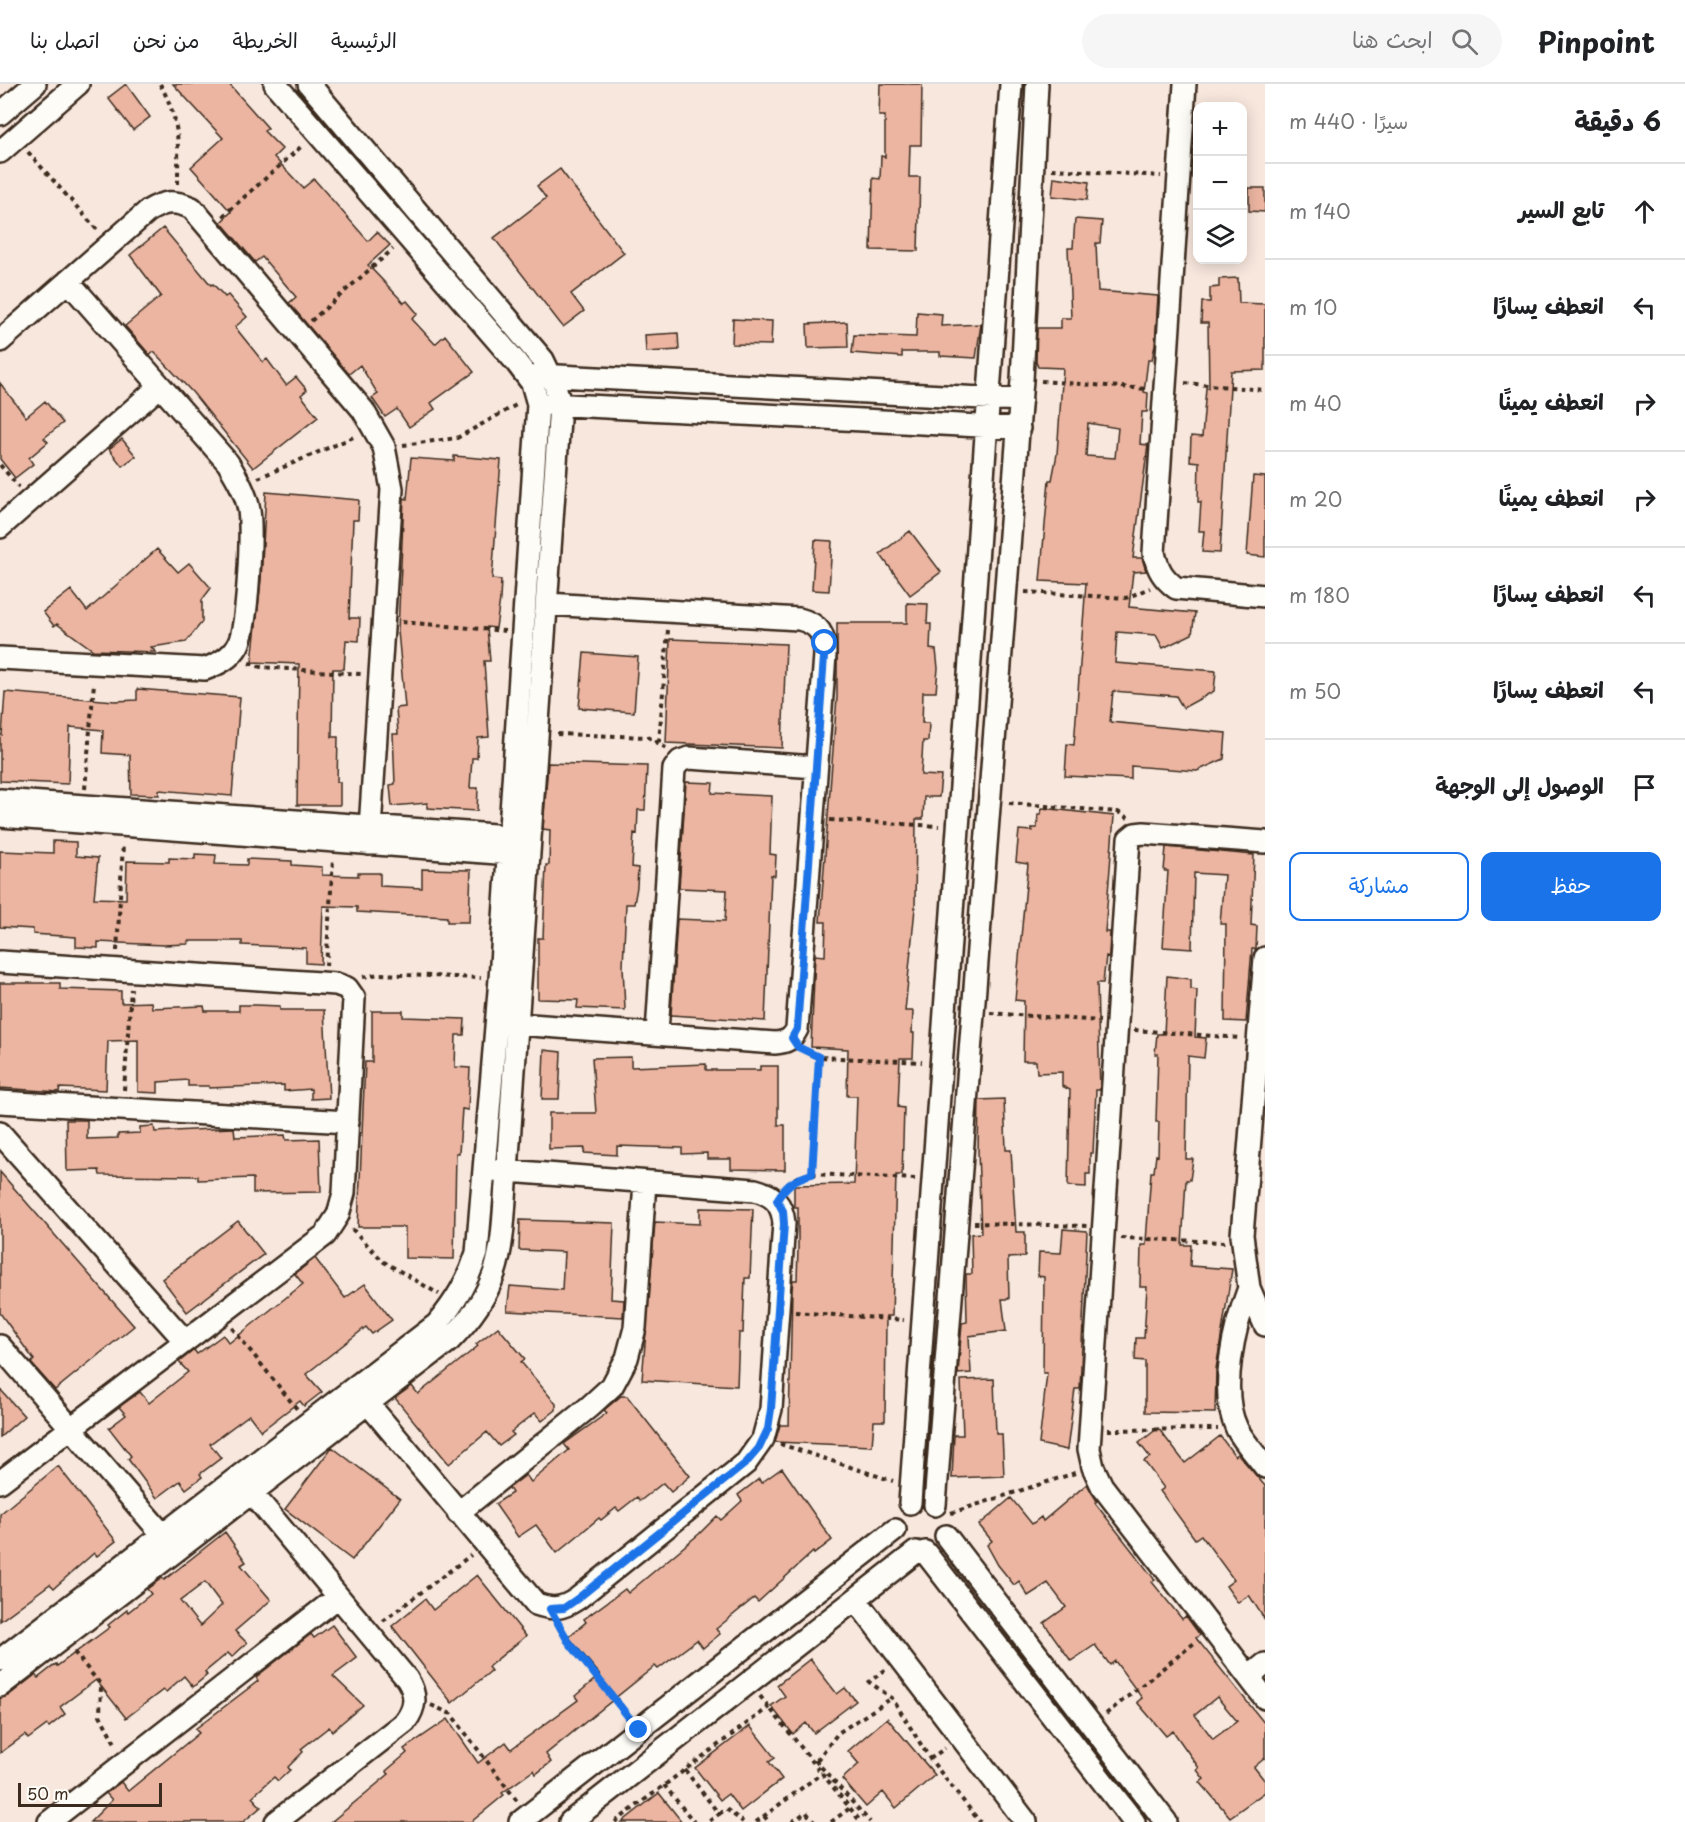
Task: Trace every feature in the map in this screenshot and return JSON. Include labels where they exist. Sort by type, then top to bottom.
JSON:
[{"type":"street","points":[[0,114],[34,84]]},
{"type":"street","points":[[8,145],[78,84]]},
{"type":"street","points":[[0,1660],[308,1424],[361,1396],[449,1341],[470,1320],[487,1295],[498,1267],[517,1023],[524,633],[537,398],[525,374],[275,84]]},
{"type":"street","points":[[0,1686],[252,1493],[361,1396],[437,1324],[455,1303],[469,1279],[477,1253],[500,978],[538,733],[560,405],[552,376],[543,360],[309,84]]},
{"type":"street","points":[[1011,84],[910,1495],[898,1515],[895,1530],[902,1545],[921,1552],[1134,1822]]},
{"type":"street","points":[[940,1510],[958,1222],[1022,390],[1037,84]]},
{"type":"street","points":[[1185,84],[1154,554],[1157,568],[1165,580],[1176,588],[1265,596]]},
{"type":"street","points":[[1010,106],[1036,106]]},
{"type":"street","points":[[0,340],[148,211],[162,202],[177,201],[192,208],[298,333],[380,437],[392,489],[369,835]]},
{"type":"street","points":[[0,658],[205,669],[224,661],[238,645],[244,625],[249,510],[241,486],[228,463],[68,281]]},
{"type":"street","points":[[525,374],[989,399],[1022,390]]},
{"type":"street","points":[[0,527],[160,386]]},
{"type":"street","points":[[537,398],[560,405],[1019,428]]},
{"type":"street","points":[[517,1023],[775,1043],[785,1042],[792,1038],[797,1029],[825,654],[825,643],[821,631],[811,622],[799,619],[548,604]]},
{"type":"street","points":[[973,623],[1004,624]]},
{"type":"street","points":[[657,1033],[672,779],[680,761],[689,758],[816,767]]},
{"type":"street","points":[[0,800],[84,806],[369,835],[520,846]]},
{"type":"street","points":[[0,816],[335,841],[369,835]]},
{"type":"street","points":[[1265,842],[1143,833],[1135,834],[1129,839],[1089,1430],[1093,1467],[1102,1486],[1213,1628],[1257,1670],[1265,1698]]},
{"type":"street","points":[[1265,958],[1242,1242],[1249,1288],[1265,1325]]},
{"type":"street","points":[[0,962],[324,983],[348,988],[354,998],[344,1193],[338,1215],[325,1235],[0,1482]]},
{"type":"street","points":[[0,1102],[348,1122]]},
{"type":"street","points":[[0,1133],[185,1341]]},
{"type":"street","points":[[936,1144],[964,1146]]},
{"type":"street","points":[[361,1396],[536,1604],[550,1609],[564,1608],[577,1599],[721,1485],[746,1463],[763,1439],[771,1409],[784,1224],[783,1211],[777,1200],[767,1193],[755,1190],[485,1169]]},
{"type":"street","points":[[458,1513],[612,1386],[622,1367],[635,1328],[645,1182]]},
{"type":"street","points":[[1249,1288],[1238,1316],[1230,1386],[1237,1429],[1265,1467]]},
{"type":"street","points":[[923,1312],[952,1305]]},
{"type":"street","points":[[0,1346],[164,1535]]},
{"type":"street","points":[[252,1493],[406,1679],[413,1689],[415,1701],[412,1713],[405,1722],[276,1822]]},
{"type":"street","points":[[570,1822],[587,1815],[635,1771],[856,1600],[921,1552],[941,1544],[946,1536],[947,1522],[940,1510],[927,1501],[910,1495]]},
{"type":"street","points":[[524,1819],[895,1530]]},
{"type":"street","points":[[946,1536],[1166,1822]]},
{"type":"street","points":[[49,1822],[338,1597]]},
{"type":"street","points":[[856,1600],[1026,1822]]},
{"type":"street","points":[[617,1747],[635,1771]]},
{"type":"path","points":[[160,84],[173,108],[178,135],[177,201]]},
{"type":"path","points":[[209,228],[317,133]]},
{"type":"path","points":[[8,145],[110,244]]},
{"type":"path","points":[[1033,167],[1179,178]]},
{"type":"path","points":[[298,333],[407,237]]},
{"type":"path","points":[[1022,390],[1165,386],[1265,390]]},
{"type":"path","points":[[241,486],[380,437],[457,438],[537,398]]},
{"type":"path","points":[[0,465],[30,500]]},
{"type":"path","points":[[1006,591],[1126,597],[1140,594],[1165,580]]},
{"type":"path","points":[[659,742],[669,611]]},
{"type":"path","points":[[383,621],[524,633]]},
{"type":"path","points":[[231,652],[245,662],[261,667],[380,675]]},
{"type":"path","points":[[84,806],[95,664]]},
{"type":"path","points":[[538,733],[648,737],[659,742],[680,761]]},
{"type":"path","points":[[991,802],[1118,812],[1125,814],[1143,833]]},
{"type":"path","points":[[812,819],[958,827]]},
{"type":"path","points":[[123,1109],[124,826]]},
{"type":"path","points":[[324,983],[335,841]]},
{"type":"path","points":[[348,988],[366,976],[378,974],[500,978]]},
{"type":"path","points":[[975,1012],[1259,1039]]},
{"type":"path","points":[[792,1038],[798,1047],[819,1057],[941,1063]]},
{"type":"path","points":[[812,1174],[819,1057]]},
{"type":"path","points":[[777,1200],[784,1188],[796,1178],[812,1174],[933,1180]]},
{"type":"path","points":[[338,1215],[384,1262],[455,1303]]},
{"type":"path","points":[[958,1222],[1242,1242]]},
{"type":"path","points":[[778,1311],[923,1312]]},
{"type":"path","points":[[221,1313],[308,1424]]},
{"type":"path","points":[[1089,1430],[1237,1429]]},
{"type":"path","points":[[763,1439],[910,1495]]},
{"type":"path","points":[[940,1510],[1093,1467]]},
{"type":"path","points":[[368,1632],[486,1544]]},
{"type":"path","points":[[550,1609],[568,1641],[639,1730]]},
{"type":"path","points":[[1092,1726],[1213,1628]]},
{"type":"path","points":[[62,1638],[101,1685],[100,1715],[126,1762]]},
{"type":"path","points":[[900,1658],[869,1682],[892,1698],[930,1759],[980,1822]]},
{"type":"path","points":[[750,1682],[814,1760],[870,1822]]},
{"type":"path","points":[[814,1760],[838,1733],[892,1698]]},
{"type":"path","points":[[415,1701],[451,1714],[524,1819]]},
{"type":"path","points":[[615,1822],[769,1707]]},
{"type":"path","points":[[814,1760],[861,1822]]},
{"type":"path","points":[[684,1770],[719,1814]]},
{"type":"path","points":[[756,1822],[822,1773]]},
{"type":"path","points":[[664,1785],[694,1822]]},
{"type":"path","points":[[831,1822],[850,1808]]},
{"type":"path","points":[[708,1822],[726,1809],[743,1822]]},
{"type":"path","points":[[792,1822],[806,1812],[813,1822]]},
{"type":"path","points":[[764,1816],[769,1822]]},
{"type":"building","points":[[126,84],[150,117],[133,130],[108,98]]},
{"type":"building","points":[[173,84],[229,84],[268,128],[264,131],[282,149],[274,157],[303,188],[314,179],[368,241],[377,232],[390,245],[368,265],[404,303],[407,301],[418,314],[412,319],[435,344],[445,335],[474,372],[431,403],[435,409],[409,427],[397,409],[385,417],[372,398],[378,394],[360,365],[349,374],[289,303],[296,297],[262,257],[255,262],[221,222],[231,212],[191,167],[223,138]]},
{"type":"building","points":[[880,84],[922,84],[921,145],[910,145],[909,177],[920,177],[918,251],[871,250],[873,178],[880,179],[881,156],[885,157],[885,116],[879,116]]},
{"type":"building","points":[[560,169],[624,253],[571,294],[584,311],[563,327],[494,238],[546,198],[537,186]]},
{"type":"building","points":[[1054,177],[1089,182],[1087,200],[1052,196]]},
{"type":"building","points":[[1249,188],[1265,188],[1265,212],[1249,211]]},
{"type":"building","points":[[1075,219],[1102,221],[1100,243],[1096,243],[1098,291],[1158,296],[1155,345],[1152,360],[1148,360],[1144,392],[1148,393],[1147,412],[1142,412],[1140,444],[1148,445],[1133,558],[1142,558],[1146,571],[1133,572],[1129,607],[1195,613],[1192,634],[1163,648],[1156,635],[1117,632],[1115,663],[1216,671],[1214,691],[1183,708],[1176,696],[1113,691],[1110,722],[1226,733],[1224,759],[1197,771],[1131,766],[1131,779],[1065,776],[1067,744],[1074,745],[1086,583],[1040,581],[1049,480],[1052,480],[1057,454],[1063,368],[1038,367],[1036,362],[1037,328],[1061,328],[1061,318],[1071,318],[1068,248],[1073,248]],"holes":[[[1088,423],[1118,428],[1115,458],[1086,456]]]},
{"type":"building","points":[[163,228],[211,285],[213,284],[225,297],[228,295],[247,317],[235,327],[263,362],[267,359],[286,385],[296,377],[307,390],[301,395],[318,417],[253,468],[193,393],[154,352],[150,355],[125,326],[161,296],[130,255]]},
{"type":"building","points":[[1238,278],[1239,303],[1265,304],[1265,370],[1231,371],[1220,553],[1202,552],[1204,531],[1199,531],[1201,502],[1198,502],[1199,462],[1190,461],[1191,436],[1202,437],[1206,388],[1209,388],[1208,323],[1201,323],[1202,302],[1210,302],[1210,288],[1219,287],[1219,279]]},
{"type":"building","points":[[917,312],[942,314],[941,326],[981,324],[976,358],[940,356],[940,352],[902,352],[902,357],[852,353],[854,335],[916,337]]},
{"type":"building","points":[[733,319],[772,321],[771,345],[732,344]]},
{"type":"building","points":[[847,322],[848,347],[808,348],[807,324]]},
{"type":"building","points":[[678,333],[679,350],[646,352],[645,335]]},
{"type":"building","points":[[0,383],[26,417],[45,401],[63,423],[44,438],[48,442],[29,458],[33,464],[15,478],[0,459]]},
{"type":"building","points":[[122,439],[136,456],[122,466],[109,449]]},
{"type":"building","points":[[454,456],[501,460],[492,579],[501,580],[500,599],[496,628],[487,627],[490,661],[484,661],[489,737],[478,738],[477,758],[472,758],[470,788],[478,788],[477,811],[427,808],[427,803],[392,806],[390,785],[395,784],[393,734],[398,734],[396,708],[405,707],[398,631],[404,498],[407,499],[411,458],[454,461]]},
{"type":"building","points":[[1253,476],[1265,477],[1265,557],[1247,555]]},
{"type":"building","points":[[266,492],[359,500],[358,520],[353,520],[349,618],[360,618],[359,641],[346,640],[344,669],[333,669],[332,737],[338,737],[337,782],[340,782],[340,805],[297,805],[299,664],[252,662],[261,580]]},
{"type":"building","points":[[910,531],[941,572],[910,595],[880,554]]},
{"type":"building","points":[[815,540],[832,541],[829,591],[812,590]]},
{"type":"building","points":[[157,549],[178,572],[189,563],[211,588],[202,600],[202,622],[186,642],[151,647],[156,652],[93,650],[57,624],[54,626],[43,612],[71,590],[87,611]]},
{"type":"building","points":[[907,603],[928,604],[927,624],[931,624],[930,649],[936,650],[938,668],[936,692],[923,692],[922,723],[929,723],[928,741],[923,741],[921,775],[941,776],[939,797],[924,797],[923,819],[916,819],[915,908],[905,1011],[913,1011],[913,1058],[900,1058],[898,1107],[904,1108],[902,1175],[896,1175],[892,1316],[886,1316],[885,1421],[874,1421],[872,1446],[775,1442],[780,1425],[789,1425],[792,1290],[793,1280],[797,1280],[798,1249],[798,1207],[794,1207],[794,1185],[854,1184],[857,1096],[847,1096],[848,1049],[811,1047],[815,955],[825,956],[826,922],[820,922],[837,697],[837,623],[907,623]]},
{"type":"building","points":[[670,639],[786,644],[782,748],[666,743]]},
{"type":"building","points":[[584,653],[638,657],[634,712],[579,708]]},
{"type":"building","points":[[137,689],[240,697],[232,796],[159,790],[159,795],[131,794],[130,755],[102,753],[103,730],[70,727],[68,784],[0,781],[0,735],[2,735],[5,692],[115,701],[137,700]]},
{"type":"building","points":[[548,763],[647,766],[645,810],[638,810],[637,834],[634,833],[632,867],[638,868],[637,887],[634,904],[626,904],[623,966],[625,1010],[577,1008],[578,1000],[538,999],[538,938],[543,938],[546,865],[549,865],[550,830],[543,829]]},
{"type":"building","points":[[686,782],[713,783],[712,793],[772,796],[770,854],[776,855],[775,876],[771,875],[765,1021],[671,1015],[677,919],[725,921],[727,890],[679,888]]},
{"type":"building","points":[[1042,808],[1114,816],[1105,932],[1110,932],[1109,957],[1106,956],[1103,983],[1097,983],[1100,1090],[1096,1090],[1093,1153],[1090,1153],[1090,1174],[1086,1174],[1086,1187],[1068,1186],[1070,1090],[1062,1086],[1062,1072],[1037,1073],[1036,1061],[1023,1061],[1024,1001],[1015,1000],[1028,864],[1016,862],[1019,830],[1032,831],[1032,828],[1037,828],[1038,814],[1041,814]]},
{"type":"building","points":[[53,841],[76,842],[76,856],[98,858],[94,898],[126,899],[127,861],[169,862],[169,858],[195,859],[195,854],[216,855],[215,864],[247,865],[247,859],[292,861],[292,865],[322,867],[322,875],[358,876],[358,873],[380,873],[380,886],[422,888],[422,869],[471,870],[469,922],[447,922],[447,917],[357,912],[357,907],[323,906],[321,964],[306,963],[306,948],[242,945],[242,941],[188,941],[188,944],[163,945],[98,942],[98,948],[76,947],[76,937],[33,934],[33,929],[0,927],[0,851],[53,853]]},
{"type":"building","points":[[1166,847],[1254,855],[1251,925],[1257,926],[1256,949],[1252,949],[1246,1022],[1225,1021],[1226,924],[1220,924],[1224,875],[1194,873],[1192,949],[1163,947],[1168,871],[1164,871]]},
{"type":"building","points":[[1167,976],[1191,979],[1191,989],[1197,990],[1195,1037],[1206,1038],[1204,1058],[1188,1056],[1186,1159],[1193,1159],[1190,1180],[1186,1180],[1182,1245],[1191,1245],[1190,1266],[1232,1269],[1216,1369],[1215,1413],[1145,1412],[1145,1361],[1135,1360],[1136,1338],[1144,1338],[1147,1287],[1140,1287],[1141,1245],[1146,1245],[1151,1172],[1154,1172],[1156,1155],[1158,1156],[1159,1122],[1156,1122],[1158,1054],[1155,1054],[1157,1034],[1164,1034]]},
{"type":"building","points":[[0,983],[60,983],[60,989],[121,991],[121,1003],[151,1002],[152,1008],[204,1006],[205,1011],[239,1011],[239,1005],[256,1005],[280,1006],[280,1010],[324,1010],[329,1098],[311,1099],[311,1089],[284,1091],[284,1085],[209,1088],[209,1086],[188,1086],[188,1080],[158,1082],[158,1093],[138,1092],[138,1040],[108,1041],[106,1090],[60,1088],[59,1092],[0,1088]]},
{"type":"building","points":[[372,1011],[403,1011],[403,1017],[465,1019],[464,1035],[456,1035],[455,1067],[470,1068],[468,1110],[462,1109],[459,1153],[456,1153],[454,1259],[405,1258],[405,1227],[358,1227],[365,1062],[372,1062]]},
{"type":"building","points":[[544,1050],[561,1052],[559,1099],[542,1099]]},
{"type":"building","points":[[631,1057],[631,1067],[706,1064],[706,1070],[760,1070],[760,1066],[778,1066],[778,1125],[785,1125],[785,1170],[731,1169],[731,1159],[707,1159],[707,1153],[682,1154],[682,1148],[617,1146],[617,1155],[584,1153],[585,1148],[549,1149],[549,1113],[596,1113],[592,1058]]},
{"type":"building","points":[[1004,1099],[1006,1150],[1011,1150],[1016,1232],[1025,1232],[1025,1257],[1008,1258],[1009,1299],[1002,1299],[1006,1331],[969,1336],[971,1373],[958,1374],[962,1323],[967,1322],[966,1274],[972,1274],[971,1234],[981,1233],[979,1100]]},
{"type":"building","points":[[66,1120],[87,1120],[87,1139],[118,1138],[118,1134],[140,1133],[140,1127],[154,1126],[155,1132],[234,1128],[235,1137],[285,1135],[286,1140],[319,1139],[321,1192],[253,1193],[253,1178],[198,1180],[198,1176],[100,1175],[99,1170],[67,1171]]},
{"type":"building","points":[[0,1172],[134,1326],[55,1390],[31,1363],[34,1360],[0,1313]]},
{"type":"building","points":[[700,1208],[753,1209],[750,1278],[745,1278],[743,1333],[739,1333],[737,1386],[642,1380],[655,1222],[700,1224]]},
{"type":"building","points":[[520,1220],[614,1223],[611,1299],[624,1300],[623,1317],[507,1311],[510,1286],[562,1290],[564,1252],[519,1250]]},
{"type":"building","points":[[238,1221],[264,1254],[187,1312],[162,1279]]},
{"type":"building","points":[[1063,1229],[1087,1231],[1080,1389],[1075,1389],[1067,1450],[1039,1444],[1047,1373],[1043,1373],[1044,1277],[1038,1276],[1039,1252],[1061,1253]]},
{"type":"building","points":[[315,1258],[345,1298],[365,1284],[392,1320],[372,1334],[366,1327],[306,1374],[322,1392],[304,1406],[300,1401],[261,1431],[249,1415],[210,1444],[221,1458],[200,1474],[202,1477],[186,1489],[180,1481],[157,1498],[128,1459],[131,1456],[109,1428],[126,1415],[119,1407],[140,1392],[149,1403],[188,1372],[179,1362],[194,1350],[197,1354],[223,1335],[229,1343],[303,1284],[295,1274]]},
{"type":"building","points":[[498,1327],[525,1359],[521,1362],[556,1404],[556,1410],[542,1421],[535,1413],[511,1432],[514,1435],[499,1446],[487,1432],[449,1464],[395,1398],[412,1386],[418,1394]]},
{"type":"building","points":[[994,1379],[996,1434],[1002,1434],[1004,1476],[952,1478],[954,1435],[963,1435],[961,1380]]},
{"type":"building","points":[[0,1389],[24,1416],[0,1437]]},
{"type":"building","points":[[621,1396],[627,1396],[690,1476],[671,1492],[663,1483],[640,1501],[637,1497],[619,1511],[616,1508],[601,1520],[599,1518],[557,1553],[536,1525],[518,1537],[495,1504],[512,1493],[509,1488],[526,1475],[531,1482],[569,1450],[564,1444],[607,1413],[604,1410]]},
{"type":"building","points":[[1158,1428],[1185,1463],[1220,1436],[1235,1456],[1238,1454],[1265,1486],[1265,1620],[1249,1595],[1238,1603],[1226,1586],[1234,1580],[1201,1535],[1195,1539],[1160,1491],[1164,1488],[1144,1461],[1150,1457],[1139,1443]]},
{"type":"building","points":[[332,1447],[400,1499],[352,1560],[285,1509]]},
{"type":"building","points":[[58,1466],[116,1541],[97,1556],[94,1553],[54,1588],[50,1584],[0,1621],[0,1514]]},
{"type":"building","points":[[782,1468],[832,1540],[814,1554],[813,1552],[758,1602],[754,1598],[716,1629],[720,1634],[703,1648],[697,1640],[658,1669],[655,1666],[546,1754],[551,1762],[536,1774],[534,1770],[502,1793],[504,1795],[471,1822],[331,1822],[389,1774],[386,1771],[407,1753],[404,1749],[448,1719],[478,1763],[506,1742],[511,1749],[578,1700],[575,1696],[600,1675],[568,1637],[586,1622],[584,1619],[625,1589],[628,1593],[699,1534],[717,1516],[721,1520],[742,1501],[738,1495],[759,1479],[761,1483]]},
{"type":"building","points":[[1087,1484],[1097,1501],[1095,1503],[1155,1580],[1152,1582],[1182,1619],[1186,1616],[1200,1635],[1196,1638],[1265,1724],[1265,1758],[1254,1767],[1265,1781],[1265,1792],[1230,1817],[1200,1782],[1204,1779],[1197,1770],[1199,1768],[1173,1731],[1166,1736],[1137,1702],[1142,1698],[1115,1661],[1110,1665],[1095,1645],[1071,1661],[1044,1623],[1066,1607],[1048,1583],[1028,1596],[1019,1581],[1014,1585],[998,1565],[987,1545],[992,1541],[979,1525],[1011,1498],[1032,1524],[1041,1517],[1043,1521]],"holes":[[[1217,1697],[1237,1721],[1213,1739],[1195,1715]]]},
{"type":"building","points":[[225,1532],[246,1562],[241,1565],[271,1600],[235,1631],[247,1643],[232,1657],[228,1653],[205,1672],[207,1675],[193,1687],[184,1676],[166,1692],[163,1690],[126,1718],[96,1680],[60,1707],[65,1714],[49,1727],[47,1725],[28,1739],[25,1735],[0,1753],[0,1698],[8,1696],[35,1675],[38,1678],[56,1664],[57,1666],[110,1627],[108,1625],[127,1610],[128,1612],[151,1594],[147,1589],[162,1578],[164,1580]],"holes":[[[205,1582],[222,1605],[200,1626],[180,1601]]]},
{"type":"building","points":[[477,1575],[526,1636],[488,1667],[491,1671],[452,1703],[392,1626],[425,1599],[433,1610]]},
{"type":"building","points":[[332,1625],[357,1658],[333,1676],[363,1705],[332,1731],[329,1727],[301,1749],[303,1752],[288,1767],[290,1770],[278,1781],[274,1777],[252,1797],[261,1807],[243,1822],[90,1822],[112,1800],[106,1793],[121,1782],[128,1791],[199,1733],[195,1729],[258,1681],[256,1677],[311,1634],[314,1638]]},
{"type":"building","points":[[810,1659],[837,1694],[845,1688],[856,1701],[814,1733],[806,1723],[793,1734],[771,1706],[785,1696],[777,1685]]},
{"type":"building","points":[[887,1718],[935,1775],[896,1808],[883,1792],[866,1807],[842,1779],[859,1764],[848,1751]]},
{"type":"building","points":[[750,1726],[775,1758],[769,1762],[782,1779],[741,1811],[728,1794],[720,1800],[695,1768]]},
{"type":"building","points":[[659,1793],[682,1822],[622,1822]]},
{"type":"route","points":[[639,1730],[568,1641],[550,1609],[564,1608],[577,1599],[730,1478],[759,1448],[768,1429],[784,1224],[783,1211],[777,1200],[784,1188],[796,1178],[812,1174],[819,1057],[798,1047],[792,1038],[797,1029],[825,643]]}]
